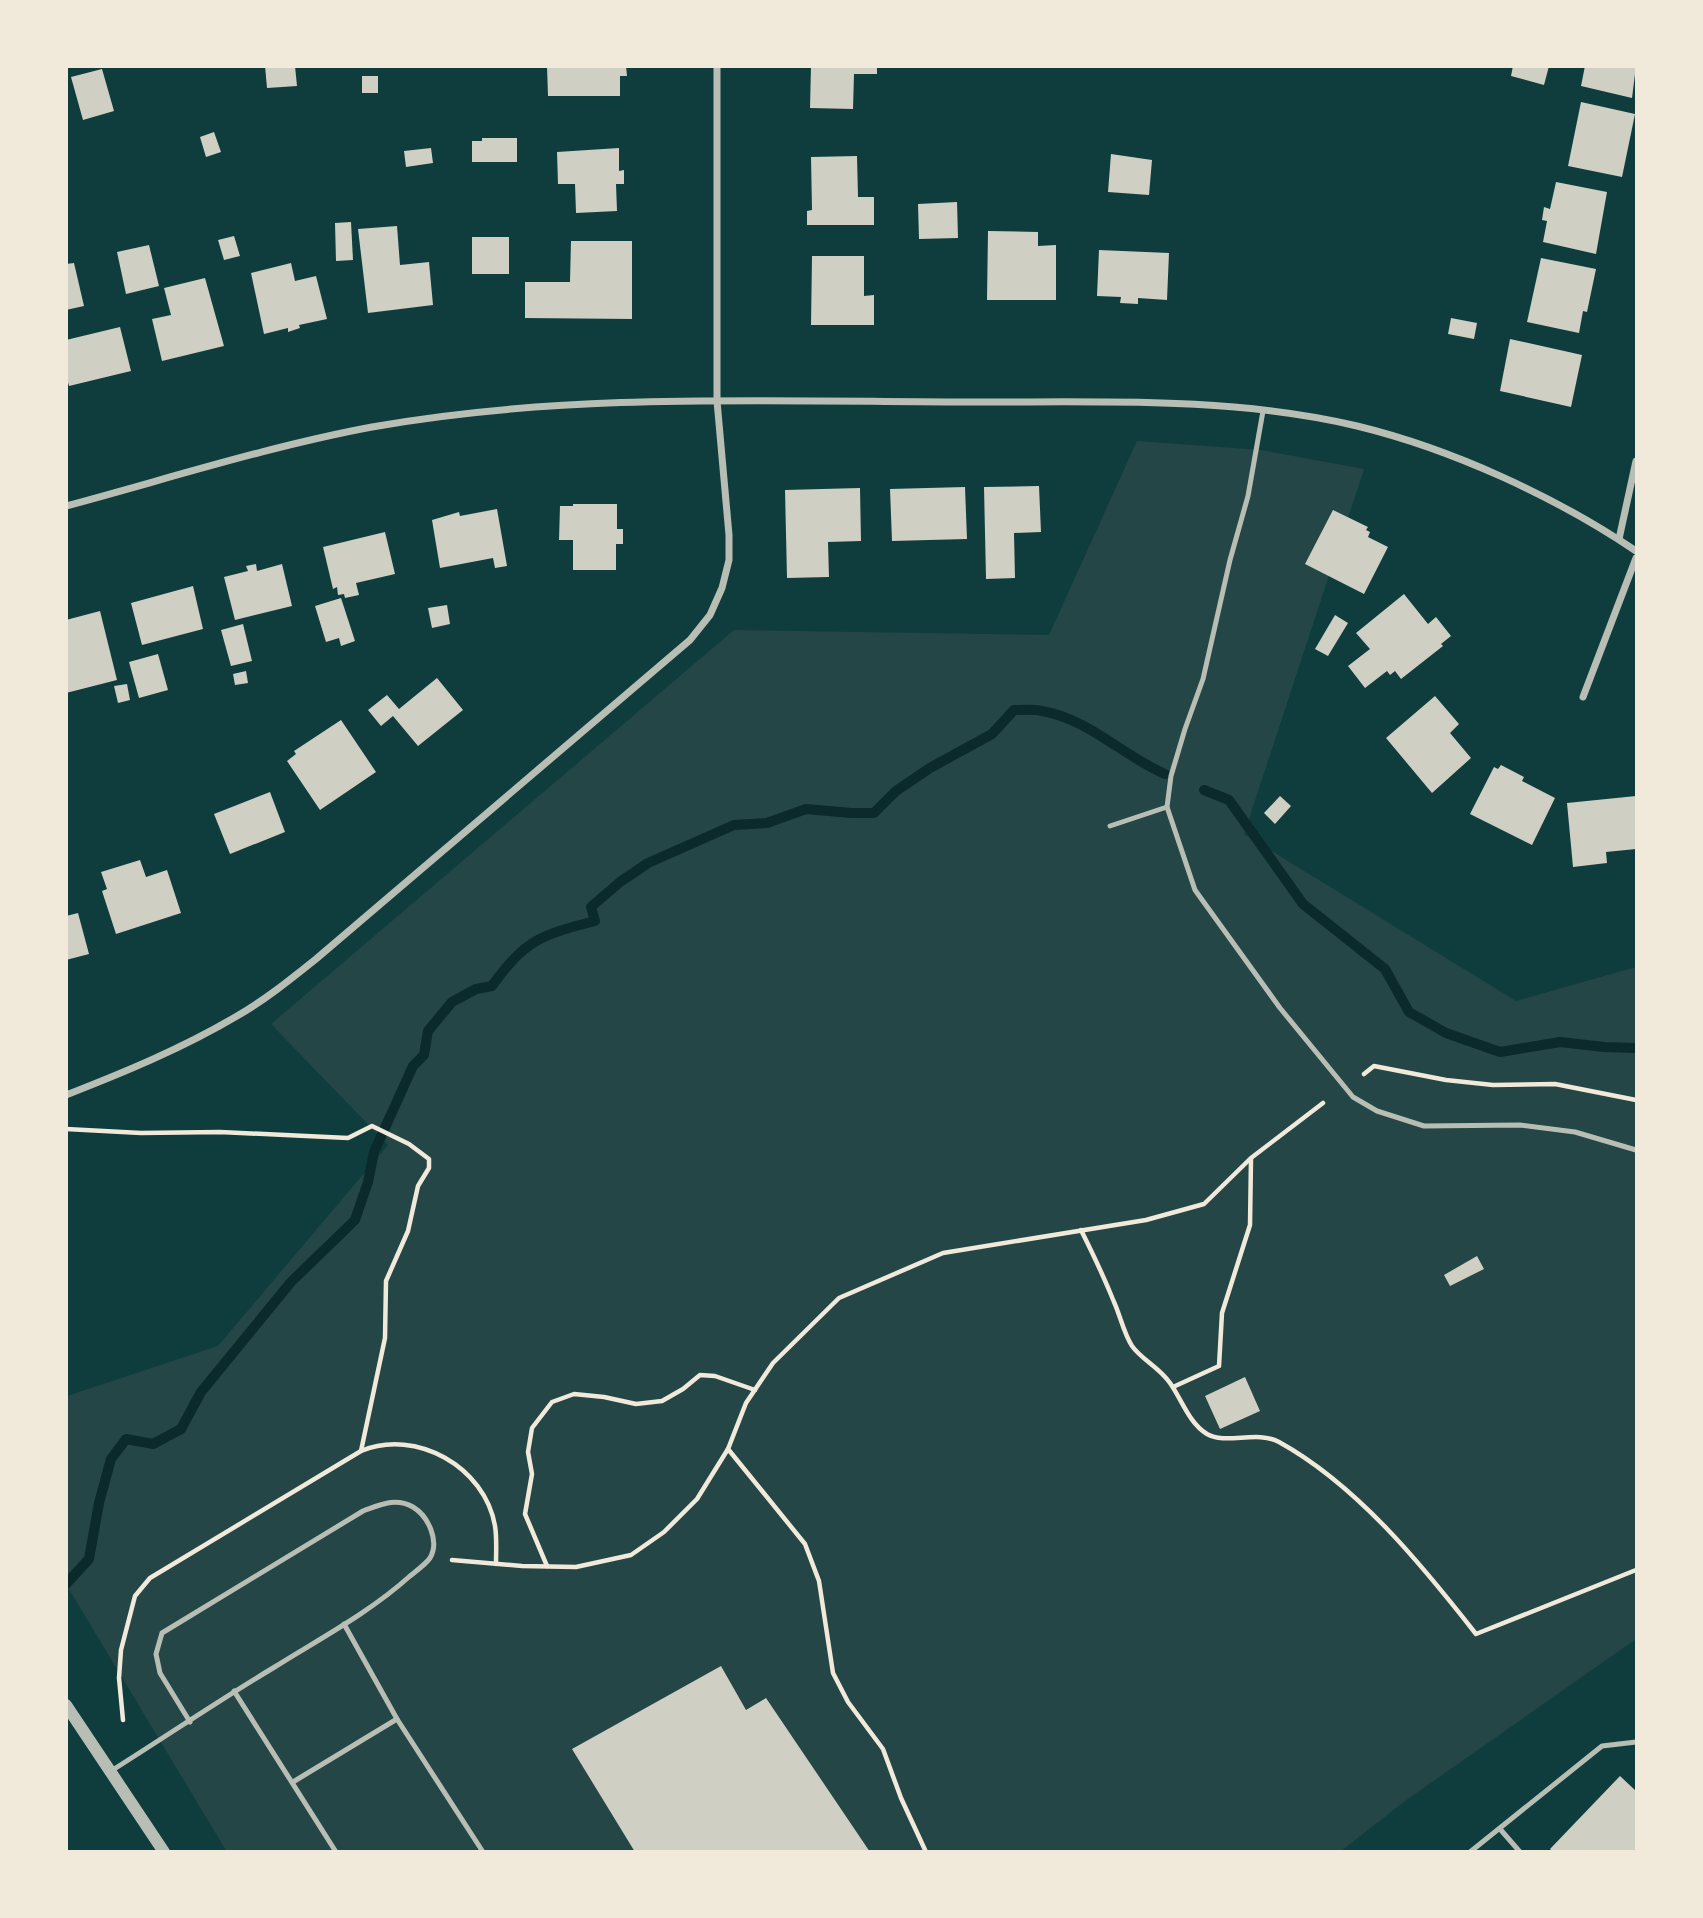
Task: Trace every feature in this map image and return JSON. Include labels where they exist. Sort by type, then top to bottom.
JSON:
[{"type":"street","points":[[66,1095],[154,1060],[239,1015],[281,987],[690,640],[710,615],[722,588],[729,560],[717,401],[717,66]]},
{"type":"street","points":[[66,506],[321,438],[375,427],[519,408],[717,401],[1204,404],[1354,425],[1396,436],[1441,452],[1564,508],[1636,551]]},
{"type":"street","points":[[1619,540],[1636,461]]},
{"type":"street","points":[[1583,697],[1636,558]]},
{"type":"street","points":[[66,1705],[164,1852]]},
{"type":"lane","points":[[1263,411],[1248,496],[1230,560],[1203,679],[1171,776],[1167,807],[1195,890],[1280,1008],[1353,1097],[1377,1111],[1424,1126],[1520,1125],[1575,1132],[1636,1150]]},
{"type":"lane","points":[[1110,826],[1167,807]]},
{"type":"lane","points":[[110,1772],[190,1722],[234,1691],[393,1591],[430,1558],[433,1543],[430,1525],[419,1511],[405,1503],[388,1502],[363,1511],[162,1633],[156,1654],[160,1673],[190,1722]]},
{"type":"lane","points":[[344,1624],[397,1719],[483,1852]]},
{"type":"lane","points":[[234,1691],[336,1852]]},
{"type":"lane","points":[[293,1782],[397,1719]]},
{"type":"lane","points":[[1470,1852],[1602,1746],[1636,1742]]},
{"type":"lane","points":[[1500,1829],[1520,1852]]},
{"type":"path","points":[[1364,1074],[1374,1066],[1446,1080],[1493,1085],[1555,1084],[1636,1100]]},
{"type":"path","points":[[430,1558],[576,1567],[631,1555],[664,1532],[697,1499],[728,1449],[746,1403],[773,1363],[839,1298],[943,1253],[1146,1220],[1204,1204],[1251,1158],[1324,1103]]},
{"type":"path","points":[[66,1129],[348,1138],[372,1126],[409,1144],[429,1159],[429,1168],[418,1186],[408,1231],[386,1281],[385,1338],[361,1451]]},
{"type":"path","points":[[1173,1387],[1219,1367],[1222,1313],[1250,1225],[1251,1158]]},
{"type":"path","points":[[1081,1230],[1104,1277],[1132,1346],[1162,1371],[1191,1419],[1208,1435],[1231,1438],[1251,1436],[1276,1440],[1341,1486],[1418,1563],[1476,1634],[1636,1570]]},
{"type":"path","points":[[547,1566],[525,1514],[532,1474],[528,1452],[532,1428],[552,1402],[574,1394],[636,1404],[662,1401],[700,1376],[715,1376],[755,1390]]},
{"type":"path","points":[[728,1449],[805,1544],[819,1581],[833,1673],[848,1702],[883,1749],[901,1798],[926,1852]]},
{"type":"shaded area","points":[[1137,441],[1261,450],[1364,469],[1244,834],[1516,1001],[1636,967],[1636,1639],[1405,1801],[1341,1851],[227,1852],[67,1586],[67,1396],[218,1346],[388,1145],[271,1024],[734,630],[1049,635]]},
{"type":"building","points":[[265,66],[295,66],[297,86],[267,88]]},
{"type":"building","points":[[547,66],[626,66],[627,76],[620,76],[620,96],[548,96]]},
{"type":"building","points":[[811,66],[877,66],[877,74],[854,74],[853,109],[810,108]]},
{"type":"building","points":[[1513,66],[1549,66],[1544,85],[1511,76]]},
{"type":"building","points":[[1585,66],[1636,66],[1632,98],[1581,86]]},
{"type":"building","points":[[102,69],[114,111],[83,120],[71,77]]},
{"type":"building","points":[[362,76],[378,76],[378,93],[362,93]]},
{"type":"building","points":[[1581,102],[1635,114],[1622,177],[1568,166]]},
{"type":"building","points":[[214,132],[221,152],[206,157],[200,137]]},
{"type":"building","points":[[482,138],[517,138],[517,162],[472,162],[472,141],[482,141]]},
{"type":"building","points":[[431,148],[433,163],[406,167],[404,151]]},
{"type":"building","points":[[619,148],[619,171],[624,170],[624,184],[616,184],[617,211],[576,213],[575,184],[558,184],[557,152]]},
{"type":"building","points":[[1111,154],[1152,160],[1149,195],[1108,192]]},
{"type":"building","points":[[857,156],[858,197],[874,197],[874,225],[807,225],[807,211],[812,210],[811,157]]},
{"type":"building","points":[[1556,182],[1607,192],[1596,254],[1543,242],[1547,221],[1542,220],[1544,207],[1550,209]]},
{"type":"building","points":[[957,202],[958,238],[919,239],[918,204]]},
{"type":"building","points":[[351,222],[353,260],[336,261],[335,223]]},
{"type":"building","points":[[397,226],[400,265],[429,262],[433,305],[368,313],[358,229]]},
{"type":"building","points":[[988,231],[1038,232],[1038,246],[1056,245],[1056,300],[987,300]]},
{"type":"building","points":[[234,236],[240,256],[224,260],[218,240]]},
{"type":"building","points":[[472,237],[509,237],[509,274],[472,274]]},
{"type":"building","points":[[571,241],[632,241],[632,319],[525,318],[525,282],[570,282]]},
{"type":"building","points":[[149,245],[159,286],[126,294],[117,252]]},
{"type":"building","points":[[1099,250],[1169,253],[1167,300],[1138,298],[1138,304],[1120,303],[1121,297],[1097,296]]},
{"type":"building","points":[[812,256],[864,256],[864,296],[874,295],[874,325],[811,325]]},
{"type":"building","points":[[1541,258],[1596,269],[1587,312],[1583,311],[1579,333],[1527,322]]},
{"type":"building","points":[[74,263],[84,306],[66,310],[66,264]]},
{"type":"building","points":[[291,263],[295,281],[316,276],[327,319],[299,325],[300,328],[288,332],[288,328],[264,334],[251,273]]},
{"type":"building","points":[[205,278],[224,346],[162,361],[152,319],[171,315],[164,288]]},
{"type":"building","points":[[1451,318],[1477,323],[1474,339],[1448,334]]},
{"type":"building","points":[[120,327],[131,371],[69,386],[66,375],[66,340]]},
{"type":"building","points":[[1510,339],[1582,355],[1571,407],[1500,391]]},
{"type":"building","points":[[1039,486],[1041,532],[1014,533],[1015,578],[986,579],[984,487]]},
{"type":"building","points":[[965,487],[967,539],[892,541],[890,489]]},
{"type":"building","points":[[860,488],[861,541],[828,542],[829,577],[787,578],[785,490]]},
{"type":"building","points":[[617,504],[617,529],[623,529],[623,544],[616,544],[616,570],[573,570],[573,540],[559,540],[560,506]]},
{"type":"building","points":[[497,509],[507,566],[495,568],[493,558],[440,568],[432,520],[459,512],[460,516]]},
{"type":"building","points":[[1333,510],[1368,527],[1368,537],[1388,547],[1364,594],[1305,564]]},
{"type":"building","points":[[385,532],[395,574],[356,583],[359,595],[345,598],[344,594],[338,595],[337,587],[333,589],[323,547]]},
{"type":"building","points":[[256,564],[257,571],[282,564],[292,606],[235,620],[224,577],[248,571],[246,566]]},
{"type":"building","points":[[193,586],[203,629],[142,645],[131,603]]},
{"type":"building","points":[[1404,594],[1428,624],[1436,617],[1451,636],[1441,644],[1443,646],[1401,679],[1395,671],[1390,675],[1387,671],[1365,688],[1348,666],[1370,649],[1356,633]]},
{"type":"building","points":[[341,598],[355,641],[341,646],[339,638],[326,642],[315,606]]},
{"type":"building","points":[[447,605],[450,624],[432,628],[428,608]]},
{"type":"building","points":[[100,611],[117,680],[66,693],[66,620]]},
{"type":"building","points":[[1335,615],[1348,623],[1328,656],[1315,649]]},
{"type":"building","points":[[243,624],[252,661],[231,666],[221,630]]},
{"type":"building","points":[[158,654],[168,690],[139,698],[129,662]]},
{"type":"building","points":[[246,671],[248,683],[235,685],[233,674]]},
{"type":"building","points":[[437,678],[463,710],[418,746],[393,716],[381,726],[368,710],[387,695],[399,709]]},
{"type":"building","points":[[127,684],[130,700],[118,703],[114,686]]},
{"type":"building","points":[[1435,696],[1459,724],[1450,733],[1471,758],[1432,793],[1386,738]]},
{"type":"building","points":[[341,720],[376,772],[320,810],[287,761],[296,754],[294,751]]},
{"type":"building","points":[[1501,765],[1524,777],[1522,781],[1555,798],[1532,845],[1470,814],[1494,767],[1498,769]]},
{"type":"building","points":[[270,792],[285,832],[230,854],[214,814]]},
{"type":"building","points":[[1280,796],[1291,806],[1275,824],[1264,813]]},
{"type":"building","points":[[1636,796],[1636,849],[1606,852],[1607,863],[1573,867],[1567,803]]},
{"type":"building","points":[[140,860],[146,877],[167,870],[181,913],[116,934],[102,891],[107,889],[101,872]]},
{"type":"building","points":[[78,913],[89,954],[66,960],[66,916]]},
{"type":"building","points":[[1477,1256],[1484,1269],[1450,1286],[1444,1275]]},
{"type":"building","points":[[1245,1377],[1260,1411],[1220,1429],[1205,1396]]},
{"type":"building","points":[[721,1666],[746,1710],[766,1698],[870,1852],[635,1852],[572,1749]]},
{"type":"building","points":[[1620,1776],[1636,1791],[1636,1852],[1553,1852],[1550,1849]]},
{"type":"waterway","points":[[66,1584],[89,1559],[99,1503],[111,1459],[126,1439],[153,1444],[181,1429],[201,1392],[291,1282],[355,1220],[368,1182],[374,1152],[413,1066],[424,1055],[428,1031],[452,1002],[476,989],[492,986],[525,948],[548,935],[595,921],[591,907],[620,882],[648,863],[734,825],[767,823],[806,809],[874,813],[896,791],[930,768],[992,734],[1014,710],[1059,715],[1165,774]]},
{"type":"waterway","points":[[1204,790],[1229,800],[1303,904],[1385,969],[1409,1012],[1446,1033],[1500,1052],[1560,1042],[1636,1048]]}]
